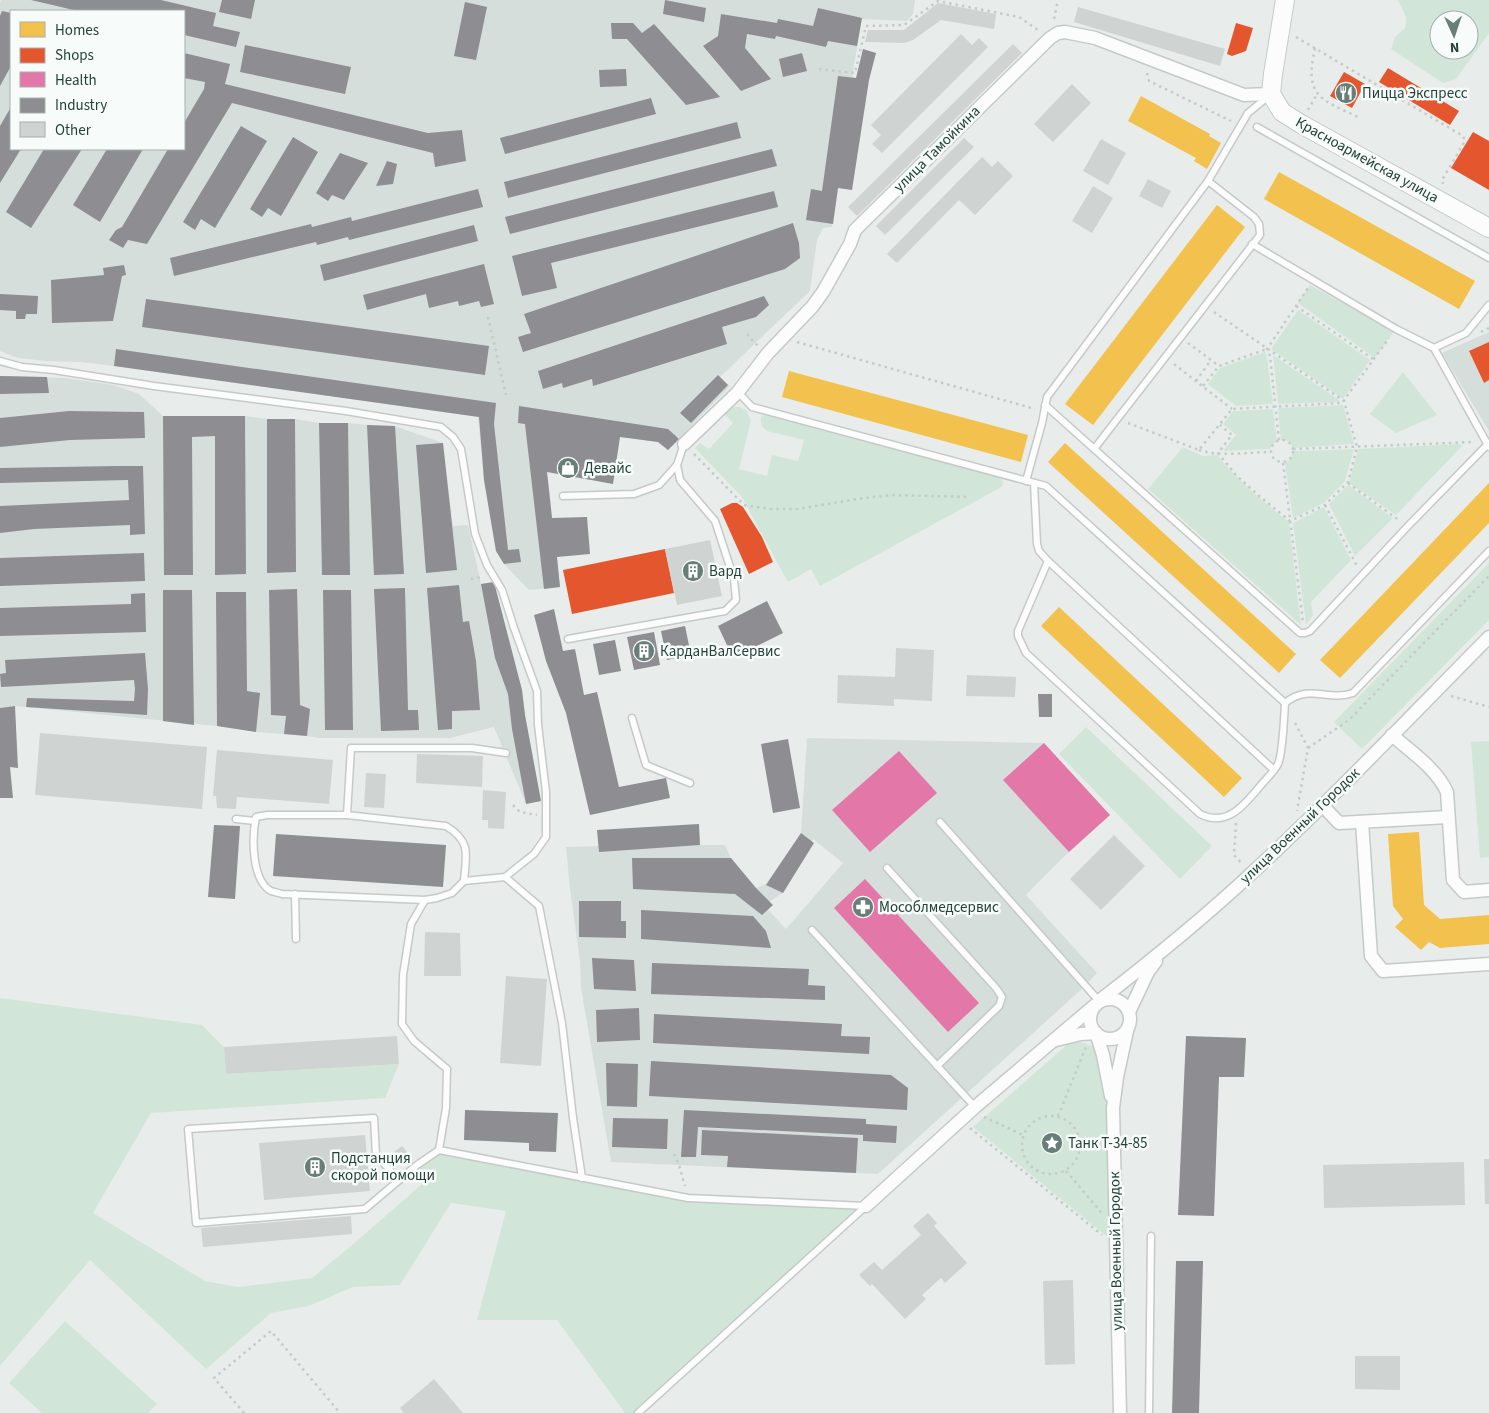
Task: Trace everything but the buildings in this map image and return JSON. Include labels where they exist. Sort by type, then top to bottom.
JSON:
[{"type":"street","points":[[1050,38],[1058,33],[1065,32],[1095,38],[1244,95],[1272,94],[1272,74],[1284,0]]},
{"type":"street","name":"улица Тамойкина","points":[[684,444],[738,392],[782,338],[812,308],[850,244],[855,230],[1050,38]]},
{"type":"street","name":"Красноармейская улица","points":[[1272,94],[1282,112],[1301,124],[1489,228]]},
{"type":"street","name":"улица Военный Городок","points":[[866,1206],[1050,1043],[1162,952],[1251,874],[1489,637]]},
{"type":"street","points":[[1392,735],[1436,774],[1447,792],[1453,880],[1464,892],[1489,890]]},
{"type":"street","points":[[1322,805],[1339,823],[1448,817]]},
{"type":"street","points":[[1362,822],[1371,956],[1383,971],[1489,964]]},
{"type":"street","points":[[1129,1012],[1148,972],[1162,952]]},
{"type":"street","points":[[1105,999],[1115,999],[1124,1004],[1129,1012],[1130,1021],[1127,1031],[1122,1036],[1112,1039],[1102,1037],[1092,1028],[1090,1022],[1091,1012],[1097,1004],[1105,999]]},
{"type":"street","name":"улица Военный Городок","points":[[1120,1413],[1114,1108],[1117,1077],[1127,1031]]},
{"type":"street","points":[[1050,1043],[1074,1035],[1096,1033]]},
{"type":"street","points":[[1096,1033],[1103,1055],[1114,1108]]},
{"type":"lane","points":[[1026,481],[1047,397],[1208,181],[1248,113],[1272,94]]},
{"type":"lane","points":[[1257,127],[1489,258]]},
{"type":"lane","points":[[1094,449],[1260,235],[1259,224],[1254,217],[1208,181]]},
{"type":"lane","points":[[1044,408],[1094,449],[1296,630],[1300,633],[1310,631],[1408,526],[1488,446],[1434,348],[1396,329],[1252,244]]},
{"type":"lane","points":[[1434,348],[1466,333],[1489,305]]},
{"type":"lane","points":[[0,361],[154,386],[365,414],[441,427],[453,437],[461,449],[475,534],[487,565],[502,590],[537,692],[538,725],[546,792],[546,837],[534,854],[505,878],[464,881],[452,893],[425,900],[282,894],[270,890],[260,879],[255,867],[253,831],[256,817],[267,815],[347,815],[446,826],[458,834],[466,847],[464,881]]},
{"type":"lane","points":[[738,392],[752,407],[1034,483],[1050,489],[1285,702]]},
{"type":"lane","points":[[563,496],[634,494],[659,485],[677,465],[684,444]]},
{"type":"lane","points":[[568,639],[725,611],[736,600],[734,579],[715,521],[680,480],[677,465]]},
{"type":"lane","points":[[1034,483],[1039,551],[1274,770]]},
{"type":"lane","points":[[1285,702],[1303,693],[1339,696],[1353,693],[1489,551]]},
{"type":"lane","points":[[1048,561],[1018,631],[1018,636],[1026,652],[1200,814],[1208,818],[1222,818],[1236,812],[1274,770],[1281,755],[1285,702]]},
{"type":"lane","points":[[632,718],[646,765],[690,783]]},
{"type":"lane","points":[[347,815],[351,748],[472,748],[506,753]]},
{"type":"lane","points":[[236,819],[255,821]]},
{"type":"lane","points":[[940,822],[1097,1004]]},
{"type":"lane","points":[[887,868],[996,988],[1002,997],[999,1006],[937,1066]]},
{"type":"lane","points":[[505,878],[539,906],[562,1023],[582,1178]]},
{"type":"lane","points":[[295,894],[296,939]]},
{"type":"lane","points":[[425,900],[411,924],[403,975],[402,1024],[414,1041],[447,1069],[446,1108],[439,1150]]},
{"type":"lane","points":[[812,930],[976,1107]]},
{"type":"lane","points":[[399,1180],[376,1155],[374,1118],[188,1129],[196,1223],[364,1209],[399,1180],[417,1165],[439,1150],[688,1198],[866,1206]]},
{"type":"lane","points":[[638,1413],[866,1206]]},
{"type":"lane","points":[[1149,1413],[1151,1236]]},
{"type":"path","points":[[819,69],[855,74],[866,26],[904,25],[938,1],[1019,17],[1050,38]]},
{"type":"path","points":[[1293,35],[1463,136],[1465,142],[1442,180],[1444,188]]},
{"type":"path","points":[[1315,48],[1312,82],[1317,94],[1326,102],[1360,118]]},
{"type":"path","points":[[1140,55],[1149,81],[1240,126]]},
{"type":"path","points":[[1306,116],[1317,94]]},
{"type":"path","points":[[1203,386],[1219,366],[1268,349],[1313,280]]},
{"type":"path","points":[[1205,306],[1344,401],[1357,446],[1348,482],[1325,505],[1290,521]]},
{"type":"path","points":[[1296,306],[1373,360]]},
{"type":"path","points":[[488,317],[506,396]]},
{"type":"path","points":[[1165,357],[1232,409],[1342,404],[1396,329]]},
{"type":"path","points":[[1180,337],[1219,366]]},
{"type":"path","points":[[782,338],[1044,408]]},
{"type":"path","points":[[1268,349],[1279,440]]},
{"type":"path","points":[[1196,381],[1211,360]]},
{"type":"path","points":[[1199,450],[1232,409]]},
{"type":"path","points":[[1117,419],[1206,452],[1270,452]]},
{"type":"path","points":[[1218,453],[1232,435],[1220,424]]},
{"type":"path","points":[[1279,440],[1288,442],[1293,449],[1290,459],[1283,463],[1276,462],[1270,452],[1273,444],[1279,440]]},
{"type":"path","points":[[1293,449],[1475,442],[1488,446]]},
{"type":"path","points":[[684,444],[744,505],[770,509],[797,509],[894,495],[969,497]]},
{"type":"path","points":[[1218,453],[1243,482],[1290,521]]},
{"type":"path","points":[[1283,463],[1304,633]]},
{"type":"path","points":[[1348,482],[1408,526]]},
{"type":"path","points":[[1325,505],[1362,574]]},
{"type":"path","points":[[1308,748],[1349,720],[1489,576]]},
{"type":"path","points":[[1451,696],[1489,707]]},
{"type":"path","points":[[1285,702],[1308,748],[1293,834]]},
{"type":"path","points":[[513,804],[520,812],[546,816]]},
{"type":"path","points":[[1236,812],[1234,855],[1251,874]]},
{"type":"path","points":[[1058,1116],[1087,1044],[1096,1033]]},
{"type":"path","points":[[976,1107],[984,1117],[1023,1135]]},
{"type":"path","points":[[1048,1115],[1058,1116],[1068,1120],[1079,1136],[1081,1142],[1079,1156],[1076,1162],[1066,1170],[1052,1174],[1038,1171],[1032,1167],[1024,1156],[1023,1135],[1035,1120],[1048,1115]]},
{"type":"path","points":[[963,1119],[970,1127],[1104,1236]]},
{"type":"path","points":[[674,1154],[688,1198]]},
{"type":"path","points":[[1066,1170],[1104,1216]]},
{"type":"path","points":[[244,1413],[214,1378],[271,1331],[340,1413]]},
{"type":"shaded area","points":[[1,0],[915,0],[913,14],[907,21],[862,19],[852,77],[856,78],[832,227],[823,228],[817,240],[810,291],[720,377],[730,386],[668,450],[658,442],[542,426],[560,587],[529,590],[504,564],[496,551],[484,480],[478,417],[114,366],[18,358],[0,351]]},
{"type":"shaded area","points":[[1489,332],[1489,431],[1442,353]]},
{"type":"shaded area","points":[[0,376],[65,378],[114,385],[139,394],[163,416],[245,416],[267,419],[295,419],[319,423],[395,426],[443,443],[453,526],[468,525],[481,584],[494,582],[522,690],[541,801],[526,804],[494,727],[450,738],[319,738],[26,707],[0,708]]},
{"type":"shaded area","points":[[807,738],[1044,743],[1110,815],[1026,895],[1097,973],[878,1174],[611,1162],[581,988],[580,961],[566,847],[725,845],[731,858],[756,888],[766,884],[801,833]],"holes":[[[813,839],[843,863],[786,929],[764,905],[783,893]]]},
{"type":"green space","points":[[1398,0],[1489,0],[1489,33],[1479,47],[1479,10],[1429,10],[1429,60],[1470,60],[1456,79],[1443,83],[1391,49],[1395,37],[1405,28],[1406,17]]},
{"type":"green space","points":[[1310,285],[1394,331],[1375,358],[1298,303]]},
{"type":"green space","points":[[1298,310],[1370,360],[1343,399],[1271,349]]},
{"type":"green space","points":[[1265,352],[1273,404],[1236,406],[1208,384],[1220,368]]},
{"type":"green space","points":[[1273,355],[1339,400],[1339,402],[1278,404]]},
{"type":"green space","points":[[1403,372],[1437,415],[1396,433],[1370,414]]},
{"type":"green space","points":[[1343,405],[1354,444],[1293,448],[1288,441],[1281,440],[1278,408]]},
{"type":"green space","points":[[735,407],[746,410],[751,420],[739,469],[767,476],[772,455],[798,461],[804,440],[767,431],[761,422],[761,417],[765,414],[999,478],[1002,479],[1003,485],[820,586],[811,569],[788,582],[741,496],[695,448],[700,443],[709,449],[733,423],[725,415],[730,409]]},
{"type":"green space","points":[[1273,409],[1277,441],[1270,449],[1223,451],[1236,435],[1223,424],[1233,411]]},
{"type":"green space","points":[[1460,444],[1462,446],[1396,515],[1349,483],[1358,449]]},
{"type":"green space","points":[[1183,447],[1203,456],[1217,455],[1252,491],[1289,522],[1301,625],[1148,489]]},
{"type":"green space","points":[[1354,449],[1345,481],[1324,503],[1293,518],[1285,463],[1291,459],[1293,451]]},
{"type":"green space","points":[[1348,485],[1393,518],[1355,556],[1329,504]]},
{"type":"green space","points":[[1324,507],[1351,560],[1311,602],[1313,615],[1306,625],[1293,523]]},
{"type":"green space","points":[[1489,563],[1489,620],[1362,749],[1334,722]]},
{"type":"green space","points":[[1086,727],[1212,846],[1180,879],[1059,754]]},
{"type":"green space","points":[[1489,741],[1489,857],[1480,858],[1471,742]]},
{"type":"green space","points":[[0,998],[202,1025],[224,1047],[226,1074],[399,1064],[385,1098],[151,1113],[93,1213],[205,1281],[238,1287],[312,1278],[428,1179],[417,1165],[439,1150],[688,1198],[866,1206],[638,1413],[625,1413],[557,1320],[477,1320],[506,1211],[451,1203],[400,1285],[353,1287],[309,1306],[271,1313],[206,1369],[90,1260],[0,1366]]},
{"type":"green space","points":[[1078,1041],[1092,1046],[1098,1052],[1103,1073],[1109,1129],[1111,1240],[973,1127],[1069,1043]]},
{"type":"green space","points":[[65,1321],[157,1404],[148,1413],[42,1413],[9,1383]]},
{"type":"place","name":"Пицца Экспресс","points":[[1346,93]]},
{"type":"place","name":"Девайс","points":[[568,468]]},
{"type":"place","name":"Вард","points":[[693,571]]},
{"type":"place","name":"КарданВалСервис","points":[[644,651]]},
{"type":"place","name":"Мособлмедсервис","points":[[863,907]]},
{"type":"place","name":"Танк Т-34-85","points":[[1052,1143]]},
{"type":"place","name":"Подстанция скорой помощи","points":[[315,1167]]}]
